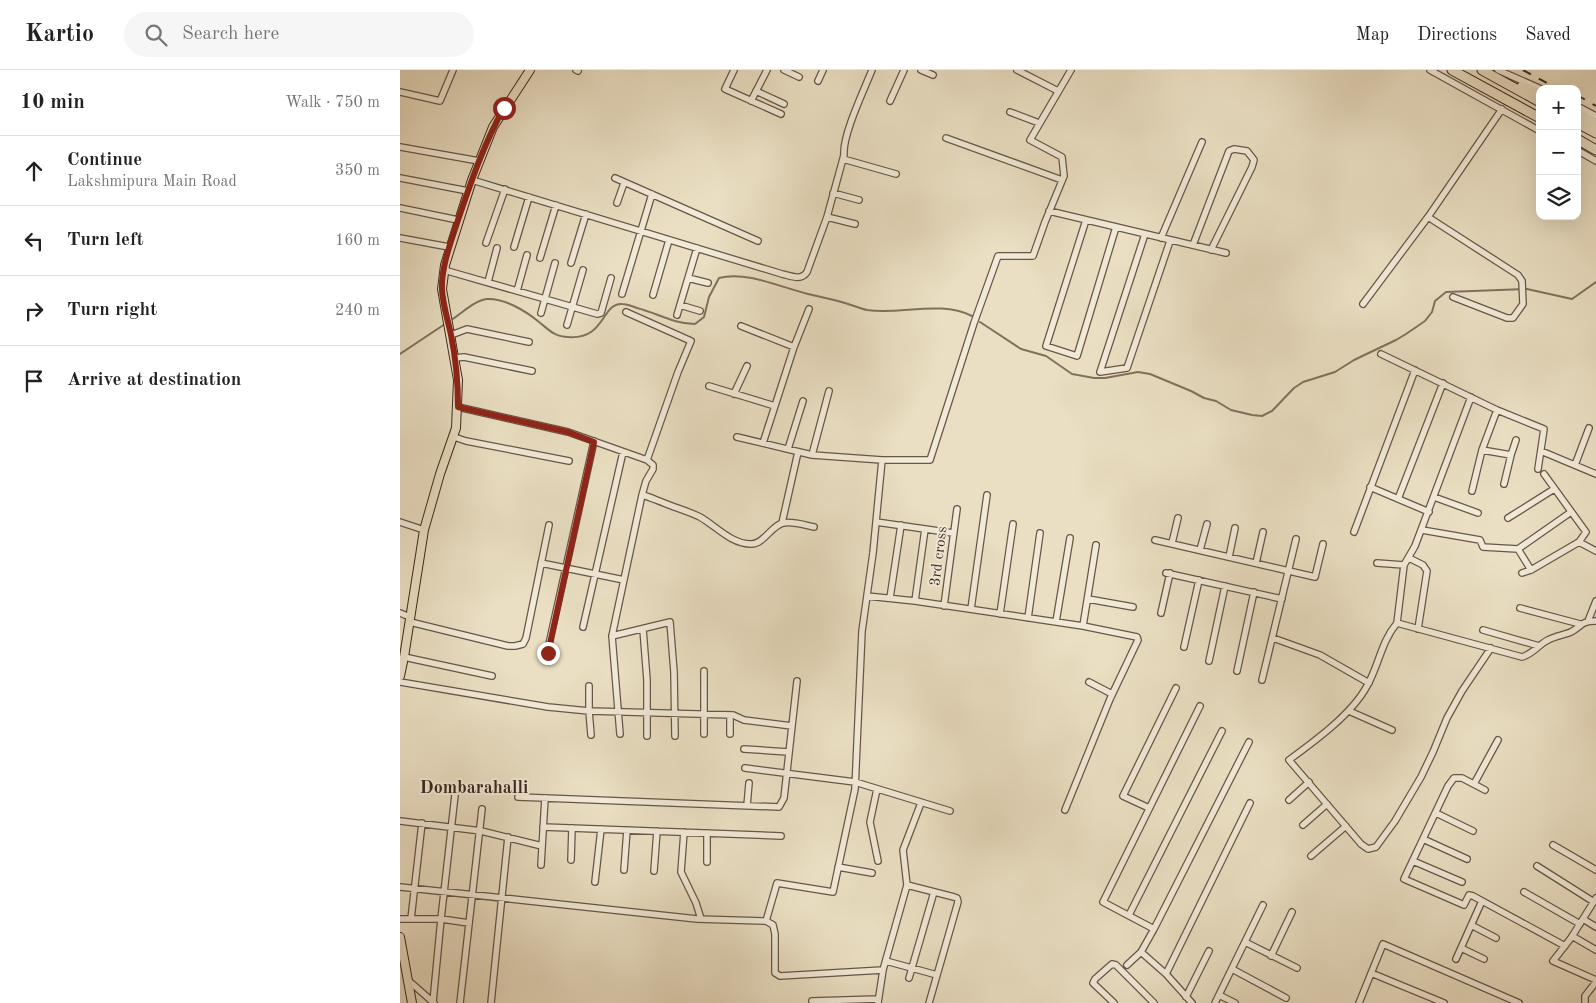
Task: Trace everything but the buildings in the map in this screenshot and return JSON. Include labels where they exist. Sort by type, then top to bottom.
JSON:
[{"type":"highway","points":[[1452,70],[1536,116]]},
{"type":"highway","points":[[1490,71],[1536,92]]},
{"type":"highway","points":[[1490,71],[1536,100]]},
{"type":"highway","points":[[1581,115],[1596,124]]},
{"type":"highway","points":[[1581,125],[1596,133]]},
{"type":"highway","points":[[1581,141],[1596,150]]},
{"type":"main road","points":[[400,676],[424,530],[440,474],[454,437],[458,407],[458,380],[442,289],[444,270],[449,247],[468,191],[494,126],[530,70]]},
{"type":"main road","points":[[400,937],[403,962],[409,981],[412,1003]]},
{"type":"street","points":[[400,92],[440,101],[453,70]]},
{"type":"street","points":[[734,70],[725,90],[781,114]]},
{"type":"street","points":[[751,101],[767,70]]},
{"type":"street","points":[[784,70],[799,77]]},
{"type":"street","points":[[818,81],[823,70]]},
{"type":"street","points":[[472,180],[799,278],[807,272],[827,217],[850,126],[872,70]]},
{"type":"street","points":[[890,101],[904,70]]},
{"type":"street","points":[[921,70],[933,76]]},
{"type":"street","points":[[1018,70],[1058,90]]},
{"type":"street","points":[[737,437],[812,455],[882,460],[930,460],[998,256],[1033,256],[1064,176],[1062,156],[1030,140],[1071,70]]},
{"type":"street","points":[[1430,70],[1538,130]]},
{"type":"street","points":[[1490,71],[1536,87]]},
{"type":"street","points":[[756,92],[784,104]]},
{"type":"street","points":[[1581,108],[1596,116]]},
{"type":"street","points":[[1363,304],[1428,217],[1502,109]]},
{"type":"street","points":[[1010,112],[1039,123]]},
{"type":"street","points":[[946,138],[1062,180]]},
{"type":"street","points":[[1162,238],[1202,142]]},
{"type":"street","points":[[400,147],[479,161]]},
{"type":"street","points":[[1193,245],[1229,151],[1234,149],[1248,151],[1254,160],[1252,167],[1211,250]]},
{"type":"street","points":[[1581,152],[1596,161]]},
{"type":"street","points":[[843,159],[896,174]]},
{"type":"street","points":[[400,178],[468,191]]},
{"type":"street","points":[[615,178],[758,241]]},
{"type":"street","points":[[617,203],[624,183]]},
{"type":"street","points":[[486,243],[504,190]]},
{"type":"street","points":[[833,193],[859,200]]},
{"type":"street","points":[[622,294],[652,194]]},
{"type":"street","points":[[514,247],[529,197]]},
{"type":"street","points":[[540,258],[556,205]]},
{"type":"street","points":[[400,208],[458,220]]},
{"type":"street","points":[[1049,211],[1226,254]]},
{"type":"street","points":[[571,263],[586,214]]},
{"type":"street","points":[[827,217],[854,224]]},
{"type":"street","points":[[1428,217],[1518,275],[1522,281],[1523,304],[1513,318],[1507,318],[1453,297]]},
{"type":"street","points":[[1086,220],[1046,346],[1077,356],[1116,227]]},
{"type":"street","points":[[1145,234],[1100,372],[1127,368],[1170,241]]},
{"type":"street","points":[[400,238],[449,247]]},
{"type":"street","points":[[653,295],[669,240]]},
{"type":"street","points":[[488,282],[498,248]]},
{"type":"street","points":[[677,315],[697,248]]},
{"type":"street","points":[[517,291],[527,255]]},
{"type":"street","points":[[541,313],[555,263]]},
{"type":"street","points":[[444,270],[597,314],[601,313],[611,278]]},
{"type":"street","points":[[567,325],[583,270]]},
{"type":"street","points":[[688,278],[708,283]]},
{"type":"street","points":[[680,305],[700,311]]},
{"type":"street","points":[[763,443],[794,347],[809,309]]},
{"type":"street","points":[[626,312],[692,340],[678,372],[647,460]]},
{"type":"street","points":[[741,326],[794,347]]},
{"type":"street","points":[[451,334],[468,329],[529,342]]},
{"type":"street","points":[[1381,354],[1497,410],[1544,430],[1538,469]]},
{"type":"street","points":[[455,358],[464,357],[532,371]]},
{"type":"street","points":[[734,394],[747,366]]},
{"type":"street","points":[[1354,532],[1415,370]]},
{"type":"street","points":[[1398,499],[1443,384]]},
{"type":"street","points":[[709,386],[775,406]]},
{"type":"street","points":[[812,455],[829,391]]},
{"type":"street","points":[[1471,397],[1422,530],[1404,565],[1397,623],[1390,631],[1369,683],[1349,712],[1289,760],[1361,844],[1368,849],[1376,847],[1395,821],[1433,752],[1446,718],[1491,648]]},
{"type":"street","points":[[788,449],[803,401]]},
{"type":"street","points":[[458,407],[568,432],[647,460],[653,465],[642,495],[612,636],[620,734]]},
{"type":"street","points":[[1472,491],[1482,450],[1497,410]]},
{"type":"street","points":[[1575,465],[1589,428]]},
{"type":"street","points":[[454,437],[569,461]]},
{"type":"street","points":[[1504,484],[1516,440]]},
{"type":"street","points":[[548,653],[594,442]]},
{"type":"street","points":[[1482,450],[1511,455]]},
{"type":"street","points":[[1541,451],[1596,474]]},
{"type":"street","points":[[583,627],[623,452]]},
{"type":"street","points":[[782,523],[798,452]]},
{"type":"street","points":[[766,921],[777,883],[833,892],[855,782],[862,630],[882,460]]},
{"type":"street","points":[[1522,573],[1531,570],[1579,542],[1586,532],[1544,474]]},
{"type":"street","points":[[1370,487],[1428,512]]},
{"type":"street","points":[[1508,518],[1554,489]]},
{"type":"street","points":[[642,495],[691,513],[727,536],[752,544],[760,541],[770,530],[782,523],[792,522],[814,526]]},
{"type":"street","points":[[972,610],[987,495]]},
{"type":"street","points":[[1434,496],[1478,513]]},
{"type":"street","name":"3rd cross","points":[[944,606],[957,509]]},
{"type":"street","points":[[1422,530],[1480,540],[1483,546],[1518,549],[1571,512]]},
{"type":"street","points":[[1172,544],[1178,518]]},
{"type":"street","points":[[400,522],[424,530]]},
{"type":"street","points":[[876,522],[953,533]]},
{"type":"street","points":[[1000,614],[1013,524]]},
{"type":"street","points":[[1200,550],[1207,524]]},
{"type":"street","points":[[400,613],[410,620],[508,646],[523,644],[526,638],[549,525]]},
{"type":"street","points":[[890,598],[901,525]]},
{"type":"street","points":[[1229,557],[1235,528]]},
{"type":"street","points":[[914,601],[925,529]]},
{"type":"street","points":[[1256,563],[1263,532]]},
{"type":"street","points":[[1028,618],[1040,533]]},
{"type":"street","points":[[1056,622],[1070,538]]},
{"type":"street","points":[[1262,680],[1296,539]]},
{"type":"street","points":[[1155,540],[1316,577],[1323,544]]},
{"type":"street","points":[[1579,542],[1596,551]]},
{"type":"street","points":[[1083,626],[1096,545]]},
{"type":"street","points":[[1518,549],[1531,570]]},
{"type":"street","points":[[1409,558],[1424,565],[1427,571],[1418,629]]},
{"type":"street","points":[[541,563],[624,580]]},
{"type":"street","points":[[1377,564],[1404,565]]},
{"type":"street","points":[[1161,613],[1168,573],[1282,599]]},
{"type":"street","points":[[1184,647],[1199,580]]},
{"type":"street","points":[[1209,661],[1224,586]]},
{"type":"street","points":[[1237,671],[1254,592]]},
{"type":"street","points":[[867,596],[914,601],[1083,626],[1137,637],[1138,640],[1112,694],[1066,810]]},
{"type":"street","points":[[1088,599],[1133,607]]},
{"type":"street","points":[[1588,621],[1596,601]]},
{"type":"street","points":[[1520,608],[1580,624]]},
{"type":"street","points":[[1397,623],[1522,657],[1530,654],[1549,639],[1573,631],[1580,624],[1596,621]]},
{"type":"street","points":[[612,636],[670,622],[676,714],[675,736]]},
{"type":"street","points":[[643,629],[647,680],[647,736]]},
{"type":"street","points":[[1483,630],[1539,646]]},
{"type":"street","points":[[1273,638],[1320,655],[1369,683]]},
{"type":"street","points":[[404,657],[492,676]]},
{"type":"street","points":[[704,671],[704,734]]},
{"type":"street","points":[[518,797],[779,807],[784,798],[797,681]]},
{"type":"street","points":[[400,682],[548,707],[589,711],[730,715],[744,720],[792,726]]},
{"type":"street","points":[[1089,682],[1112,694]]},
{"type":"street","points":[[589,686],[591,735]]},
{"type":"street","points":[[1149,808],[1123,796],[1176,688]]},
{"type":"street","points":[[1154,929],[1103,902],[1200,706]]},
{"type":"street","points":[[1349,712],[1392,730]]},
{"type":"street","points":[[730,715],[730,734]]},
{"type":"street","points":[[1129,916],[1222,731]]},
{"type":"street","points":[[1474,784],[1498,740]]},
{"type":"street","points":[[1127,965],[1141,952],[1154,929],[1248,742]]},
{"type":"street","points":[[744,749],[788,752]]},
{"type":"street","points":[[745,768],[855,782],[950,811]]},
{"type":"street","points":[[1485,790],[1462,778],[1454,778],[1404,879],[1464,905],[1469,895],[1565,946]]},
{"type":"street","points":[[1289,800],[1308,782]]},
{"type":"street","points":[[747,806],[748,783]]},
{"type":"street","points":[[877,789],[870,822],[878,861]]},
{"type":"street","points":[[433,1002],[442,892],[455,795]]},
{"type":"street","points":[[541,866],[545,798]]},
{"type":"street","points":[[812,1001],[878,1001],[883,970],[907,885],[903,850],[921,803]]},
{"type":"street","points":[[1166,974],[1250,803]]},
{"type":"street","points":[[1303,825],[1327,804]]},
{"type":"street","points":[[460,1003],[482,809]]},
{"type":"street","points":[[1436,813],[1473,831]]},
{"type":"street","points":[[400,821],[481,831],[542,846]]},
{"type":"street","points":[[411,919],[422,823]]},
{"type":"street","points":[[1311,856],[1346,826]]},
{"type":"street","points":[[543,827],[781,836]]},
{"type":"street","points":[[571,860],[572,828]]},
{"type":"street","points":[[595,882],[601,829]]},
{"type":"street","points":[[624,870],[627,830]]},
{"type":"street","points":[[654,871],[657,831]]},
{"type":"street","points":[[684,832],[681,872],[696,903],[701,919]]},
{"type":"street","points":[[707,833],[708,862]]},
{"type":"street","points":[[491,1003],[508,837]]},
{"type":"street","points":[[1423,839],[1466,859]]},
{"type":"street","points":[[1552,845],[1596,870]]},
{"type":"street","points":[[1413,861],[1462,882]]},
{"type":"street","points":[[1537,866],[1595,900],[1553,961],[1596,981],[1585,996],[1585,1003]]},
{"type":"street","points":[[838,867],[872,873]]},
{"type":"street","points":[[907,885],[954,897],[957,898],[958,902],[929,1003]]},
{"type":"street","points":[[400,887],[701,919],[766,921],[773,925],[776,973],[780,976],[883,970]]},
{"type":"street","points":[[909,978],[934,892]]},
{"type":"street","points":[[1524,892],[1596,927]]},
{"type":"street","points":[[1456,959],[1482,901]]},
{"type":"street","points":[[1215,1003],[1263,905]]},
{"type":"street","points":[[1271,956],[1292,912]]},
{"type":"street","points":[[400,919],[440,919],[469,923]]},
{"type":"street","points":[[1471,925],[1496,938]]},
{"type":"street","points":[[1572,936],[1596,950]]},
{"type":"street","points":[[1245,942],[1296,968]]},
{"type":"street","points":[[1359,1003],[1383,944],[1519,1003]]},
{"type":"street","points":[[1461,948],[1484,960]]},
{"type":"street","points":[[1141,952],[1166,974],[1192,1003]]},
{"type":"street","points":[[1186,997],[1209,952]]},
{"type":"street","points":[[886,961],[937,975]]},
{"type":"street","points":[[1114,1003],[1093,983],[1112,964],[1116,965],[1154,1003]]},
{"type":"street","points":[[1232,969],[1286,998]]},
{"type":"street","points":[[1371,973],[1444,1003]]},
{"type":"street","points":[[409,981],[433,1002]]},
{"type":"street","points":[[1219,995],[1235,1003]]},
{"type":"waterway","points":[[451,320],[482,300],[494,299],[515,306],[552,332],[563,337],[580,336],[590,333],[610,309],[615,305],[622,304],[687,324],[695,324],[704,317],[709,297],[719,278],[730,276],[752,278],[867,310],[893,311],[934,308],[960,311],[972,316]]},
{"type":"waterway","points":[[980,322],[1021,349],[1046,356],[1072,374],[1094,378],[1138,372],[1150,374],[1204,398],[1216,401],[1231,410],[1262,416],[1272,411],[1294,388],[1303,382],[1335,372],[1354,360],[1406,334],[1425,321],[1432,312],[1435,301],[1446,292],[1527,289],[1572,299],[1596,282]]},
{"type":"waterway","points":[[400,354],[445,324]]},
{"type":"railway","points":[[1523,70],[1551,85]]},
{"type":"railway","points":[[1581,97],[1596,106]]},
{"type":"district","name":"Dombarahalli","points":[[474,787]]},
{"type":"route","points":[[504,108],[494,126],[472,180],[449,247],[442,289],[458,380],[458,407],[568,432],[594,442],[548,653]]}]
